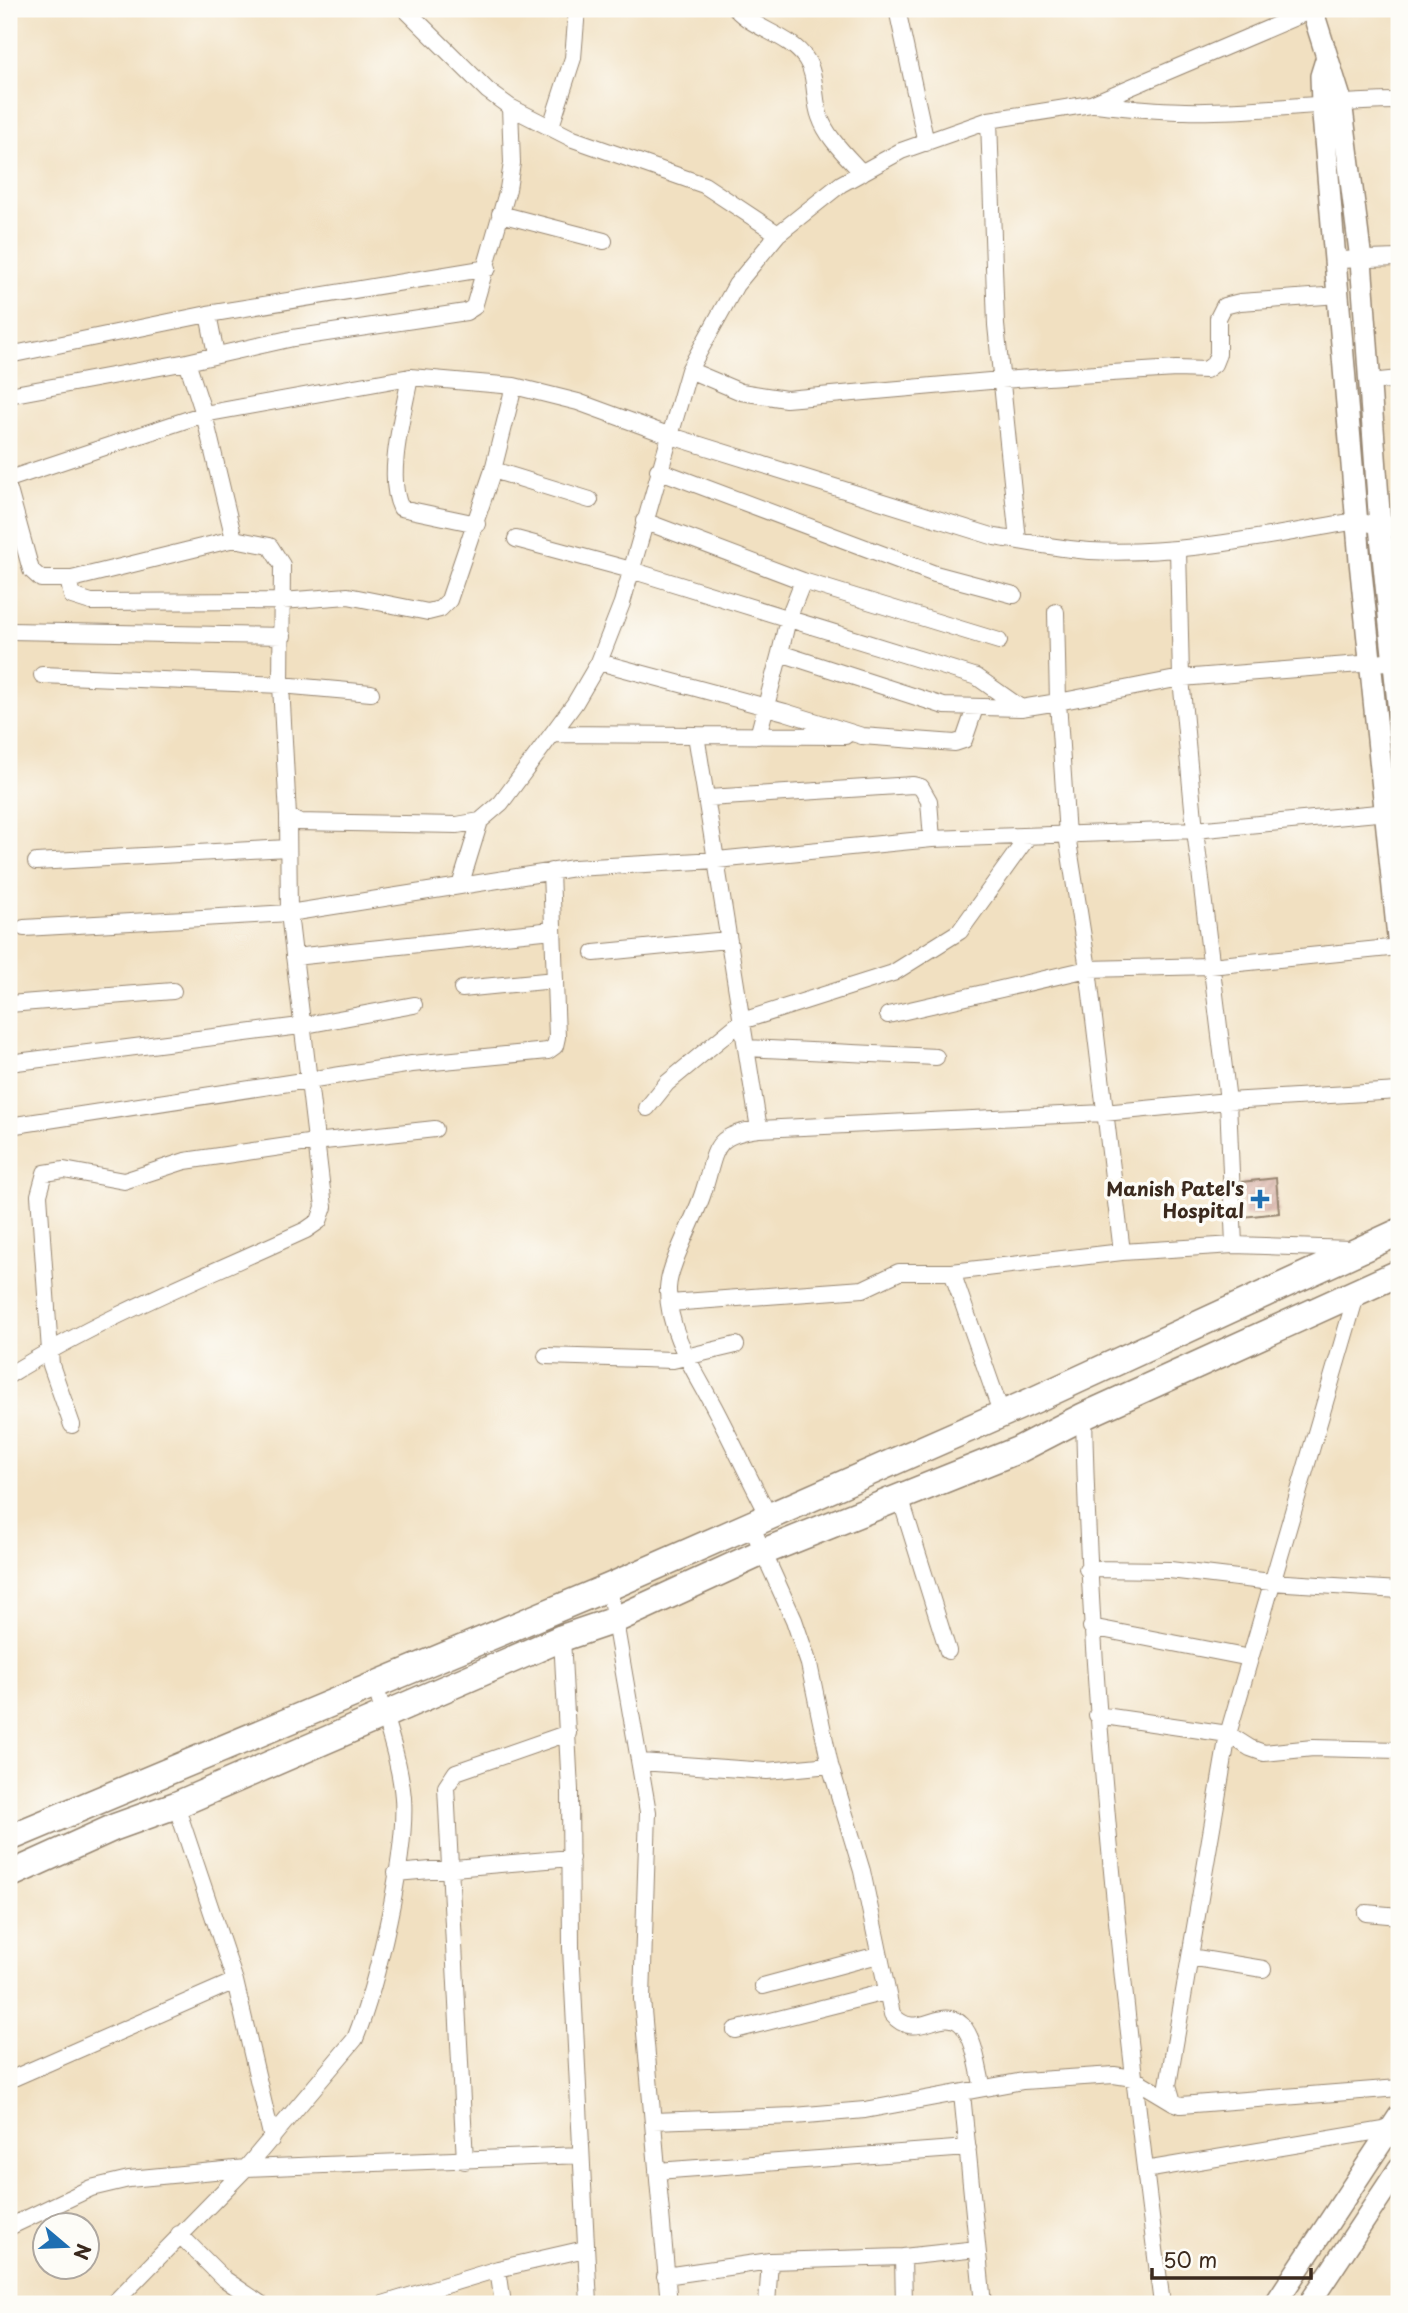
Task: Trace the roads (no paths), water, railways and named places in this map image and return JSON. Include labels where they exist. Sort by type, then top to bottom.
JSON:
[{"type":"main road","points":[[9,1838],[608,1587],[1002,1415],[1399,1232]]},
{"type":"main road","points":[[9,1875],[115,1827],[176,1805],[562,1638],[615,1620],[763,1552],[1018,1450],[1084,1416],[1358,1289],[1399,1273]]},
{"type":"street","points":[[405,9],[488,91],[510,107],[573,139],[704,185],[778,234]]},
{"type":"street","points":[[551,127],[573,58],[578,9]]},
{"type":"street","points":[[737,9],[745,18],[791,45],[807,60],[813,77],[816,105],[825,130],[862,173]]},
{"type":"street","points":[[897,9],[926,142]]},
{"type":"street","points":[[1091,104],[1312,9],[1326,60],[1321,76],[1331,102],[1361,260],[1370,382],[1390,525],[1399,713]]},
{"type":"street","points":[[288,816],[297,821],[457,825],[480,821],[501,803],[575,703],[598,662],[631,570],[689,370],[736,285],[778,234],[841,184],[901,151],[989,120],[1091,104],[1185,111],[1331,102],[1399,101]]},
{"type":"street","points":[[888,1016],[1088,969],[1210,966],[1399,947],[1393,811],[1370,664],[1357,521],[1339,295],[1331,102]]},
{"type":"street","points":[[9,395],[187,362],[293,338],[466,312],[474,307],[479,298],[512,163],[510,107]]},
{"type":"street","points":[[989,120],[1000,380],[1018,540]]},
{"type":"street","points":[[500,214],[604,241]]},
{"type":"street","points":[[1337,260],[1399,258]]},
{"type":"street","points":[[9,355],[140,325],[488,268]]},
{"type":"street","points":[[689,370],[741,392],[786,398],[1000,380],[1175,369],[1206,370],[1214,364],[1218,354],[1218,318],[1224,306],[1240,302],[1339,295]]},
{"type":"street","points":[[208,314],[216,354]]},
{"type":"street","points":[[187,362],[204,414],[234,539]]},
{"type":"street","points":[[9,479],[204,414],[410,377],[514,386],[578,402],[668,435],[995,537],[1090,551],[1178,549],[1357,521],[1390,525]]},
{"type":"street","points":[[410,377],[398,439],[395,496],[401,508],[477,524]]},
{"type":"street","points":[[1370,382],[1399,379]]},
{"type":"street","points":[[68,579],[72,596],[91,602],[282,601],[348,596],[428,612],[440,609],[449,600],[477,524],[514,386]]},
{"type":"street","points":[[493,470],[590,500]]},
{"type":"street","points":[[658,470],[934,574],[1014,596]]},
{"type":"street","points":[[9,490],[30,570],[41,579],[68,579],[234,539],[270,546],[278,554],[282,565],[281,685],[288,816],[289,913],[300,1027],[324,1207],[319,1221],[306,1230],[49,1350],[9,1376]]},
{"type":"street","points":[[644,521],[803,581],[999,641]]},
{"type":"street","points":[[516,539],[631,570],[977,677],[1021,708]]},
{"type":"street","points":[[1178,549],[1181,678],[1210,966],[1228,1101],[1234,1245]]},
{"type":"street","points":[[758,736],[789,620],[803,581]]},
{"type":"street","points":[[1056,612],[1058,702],[1067,835],[1088,969],[1122,1252]]},
{"type":"street","points":[[9,631],[283,636]]},
{"type":"street","points":[[780,653],[944,706],[975,708],[1021,708],[1181,678],[1396,661]]},
{"type":"street","points":[[598,662],[765,706],[862,736]]},
{"type":"street","points":[[41,675],[281,685],[371,693]]},
{"type":"street","points":[[552,734],[862,736],[955,743],[964,740],[975,708]]},
{"type":"street","points":[[696,735],[759,1129]]},
{"type":"street","points":[[708,798],[913,785],[921,788],[929,801],[932,839]]},
{"type":"street","points":[[24,928],[289,913],[551,871],[717,860],[932,839],[1027,838],[1195,830],[1393,811]]},
{"type":"street","points":[[460,886],[480,821]]},
{"type":"street","points":[[647,1108],[667,1083],[742,1021],[893,973],[949,940],[960,931],[1027,838]]},
{"type":"street","points":[[36,862],[288,848]]},
{"type":"street","points":[[9,1126],[30,1125],[412,1064],[548,1051],[555,1046],[557,1037],[551,871]]},
{"type":"street","points":[[294,957],[553,930]]},
{"type":"street","points":[[594,953],[727,940]]},
{"type":"street","points":[[462,989],[555,980]]},
{"type":"street","points":[[9,1004],[173,991]]},
{"type":"street","points":[[9,1063],[300,1027],[414,1005]]},
{"type":"street","points":[[746,1048],[936,1057]]},
{"type":"street","points":[[983,2088],[969,2037],[962,2025],[945,2018],[920,2026],[899,2023],[892,2014],[885,1992],[862,1871],[830,1765],[803,1642],[763,1552],[760,1520],[687,1358],[670,1303],[671,1274],[693,1223],[720,1145],[732,1133],[759,1129],[1104,1113],[1228,1101],[1399,1091]]},
{"type":"street","points":[[9,1135],[30,1125]]},
{"type":"street","points":[[72,1425],[55,1382],[49,1350],[39,1195],[45,1173],[64,1170],[124,1181],[185,1161],[315,1142],[435,1129]]},
{"type":"street","points":[[670,1303],[863,1289],[899,1272],[952,1272],[1122,1252],[1234,1245],[1361,1250]]},
{"type":"street","points":[[952,1272],[1002,1415]]},
{"type":"street","points":[[1173,2102],[1168,2085],[1228,1734],[1358,1289]]},
{"type":"street","points":[[546,1356],[673,1360],[736,1345]]},
{"type":"street","points":[[1084,1416],[1087,1569],[1097,1715],[1133,2078],[1162,2304]]},
{"type":"street","points":[[900,1497],[948,1651]]},
{"type":"street","points":[[1087,1569],[1170,1570],[1271,1582],[1399,1590]]},
{"type":"street","points":[[608,1587],[648,1812],[642,1999],[669,2304]]},
{"type":"street","points":[[1091,1627],[1250,1658]]},
{"type":"street","points":[[562,1638],[568,1733],[571,1948],[589,2304]]},
{"type":"street","points":[[113,2304],[246,2168],[355,2039],[364,2017],[396,1873],[403,1802],[401,1778],[375,1684]]},
{"type":"street","points":[[1097,1715],[1228,1734],[1250,1748],[1264,1753],[1312,1748],[1399,1750]]},
{"type":"street","points":[[465,2161],[446,1787],[456,1772],[568,1733]]},
{"type":"street","points":[[641,1762],[767,1771],[830,1765]]},
{"type":"street","points":[[176,1805],[235,1980],[272,2139]]},
{"type":"street","points":[[396,1873],[571,1858]]},
{"type":"street","points":[[1366,1913],[1399,1916]]},
{"type":"street","points":[[763,1986],[878,1955]]},
{"type":"street","points":[[1190,1957],[1263,1969]]},
{"type":"street","points":[[9,2080],[235,1980]]},
{"type":"street","points":[[735,2029],[885,1992]]},
{"type":"street","points":[[653,2121],[818,2114],[962,2094],[1023,2081],[1114,2075],[1133,2078],[1173,2102],[1190,2105],[1399,2088]]},
{"type":"street","points":[[962,2094],[983,2304]]},
{"type":"street","points":[[1145,2170],[1395,2123]]},
{"type":"street","points":[[1275,2304],[1395,2123]]},
{"type":"street","points":[[657,2171],[968,2148]]},
{"type":"street","points":[[9,2227],[92,2188],[111,2183],[246,2168],[581,2155]]},
{"type":"street","points":[[1309,2304],[1399,2168]]},
{"type":"street","points":[[179,2234],[223,2278],[256,2303]]},
{"type":"street","points":[[383,2304],[498,2269],[585,2249]]},
{"type":"street","points":[[665,2276],[769,2261],[903,2257],[977,2249]]},
{"type":"street","points":[[903,2257],[904,2304]]},
{"type":"street","points":[[767,2304],[769,2261]]},
{"type":"street","points":[[498,2269],[503,2304]]},
{"type":"place","name":"Manish Patel's Hospital","points":[[1260,1199]]}]
